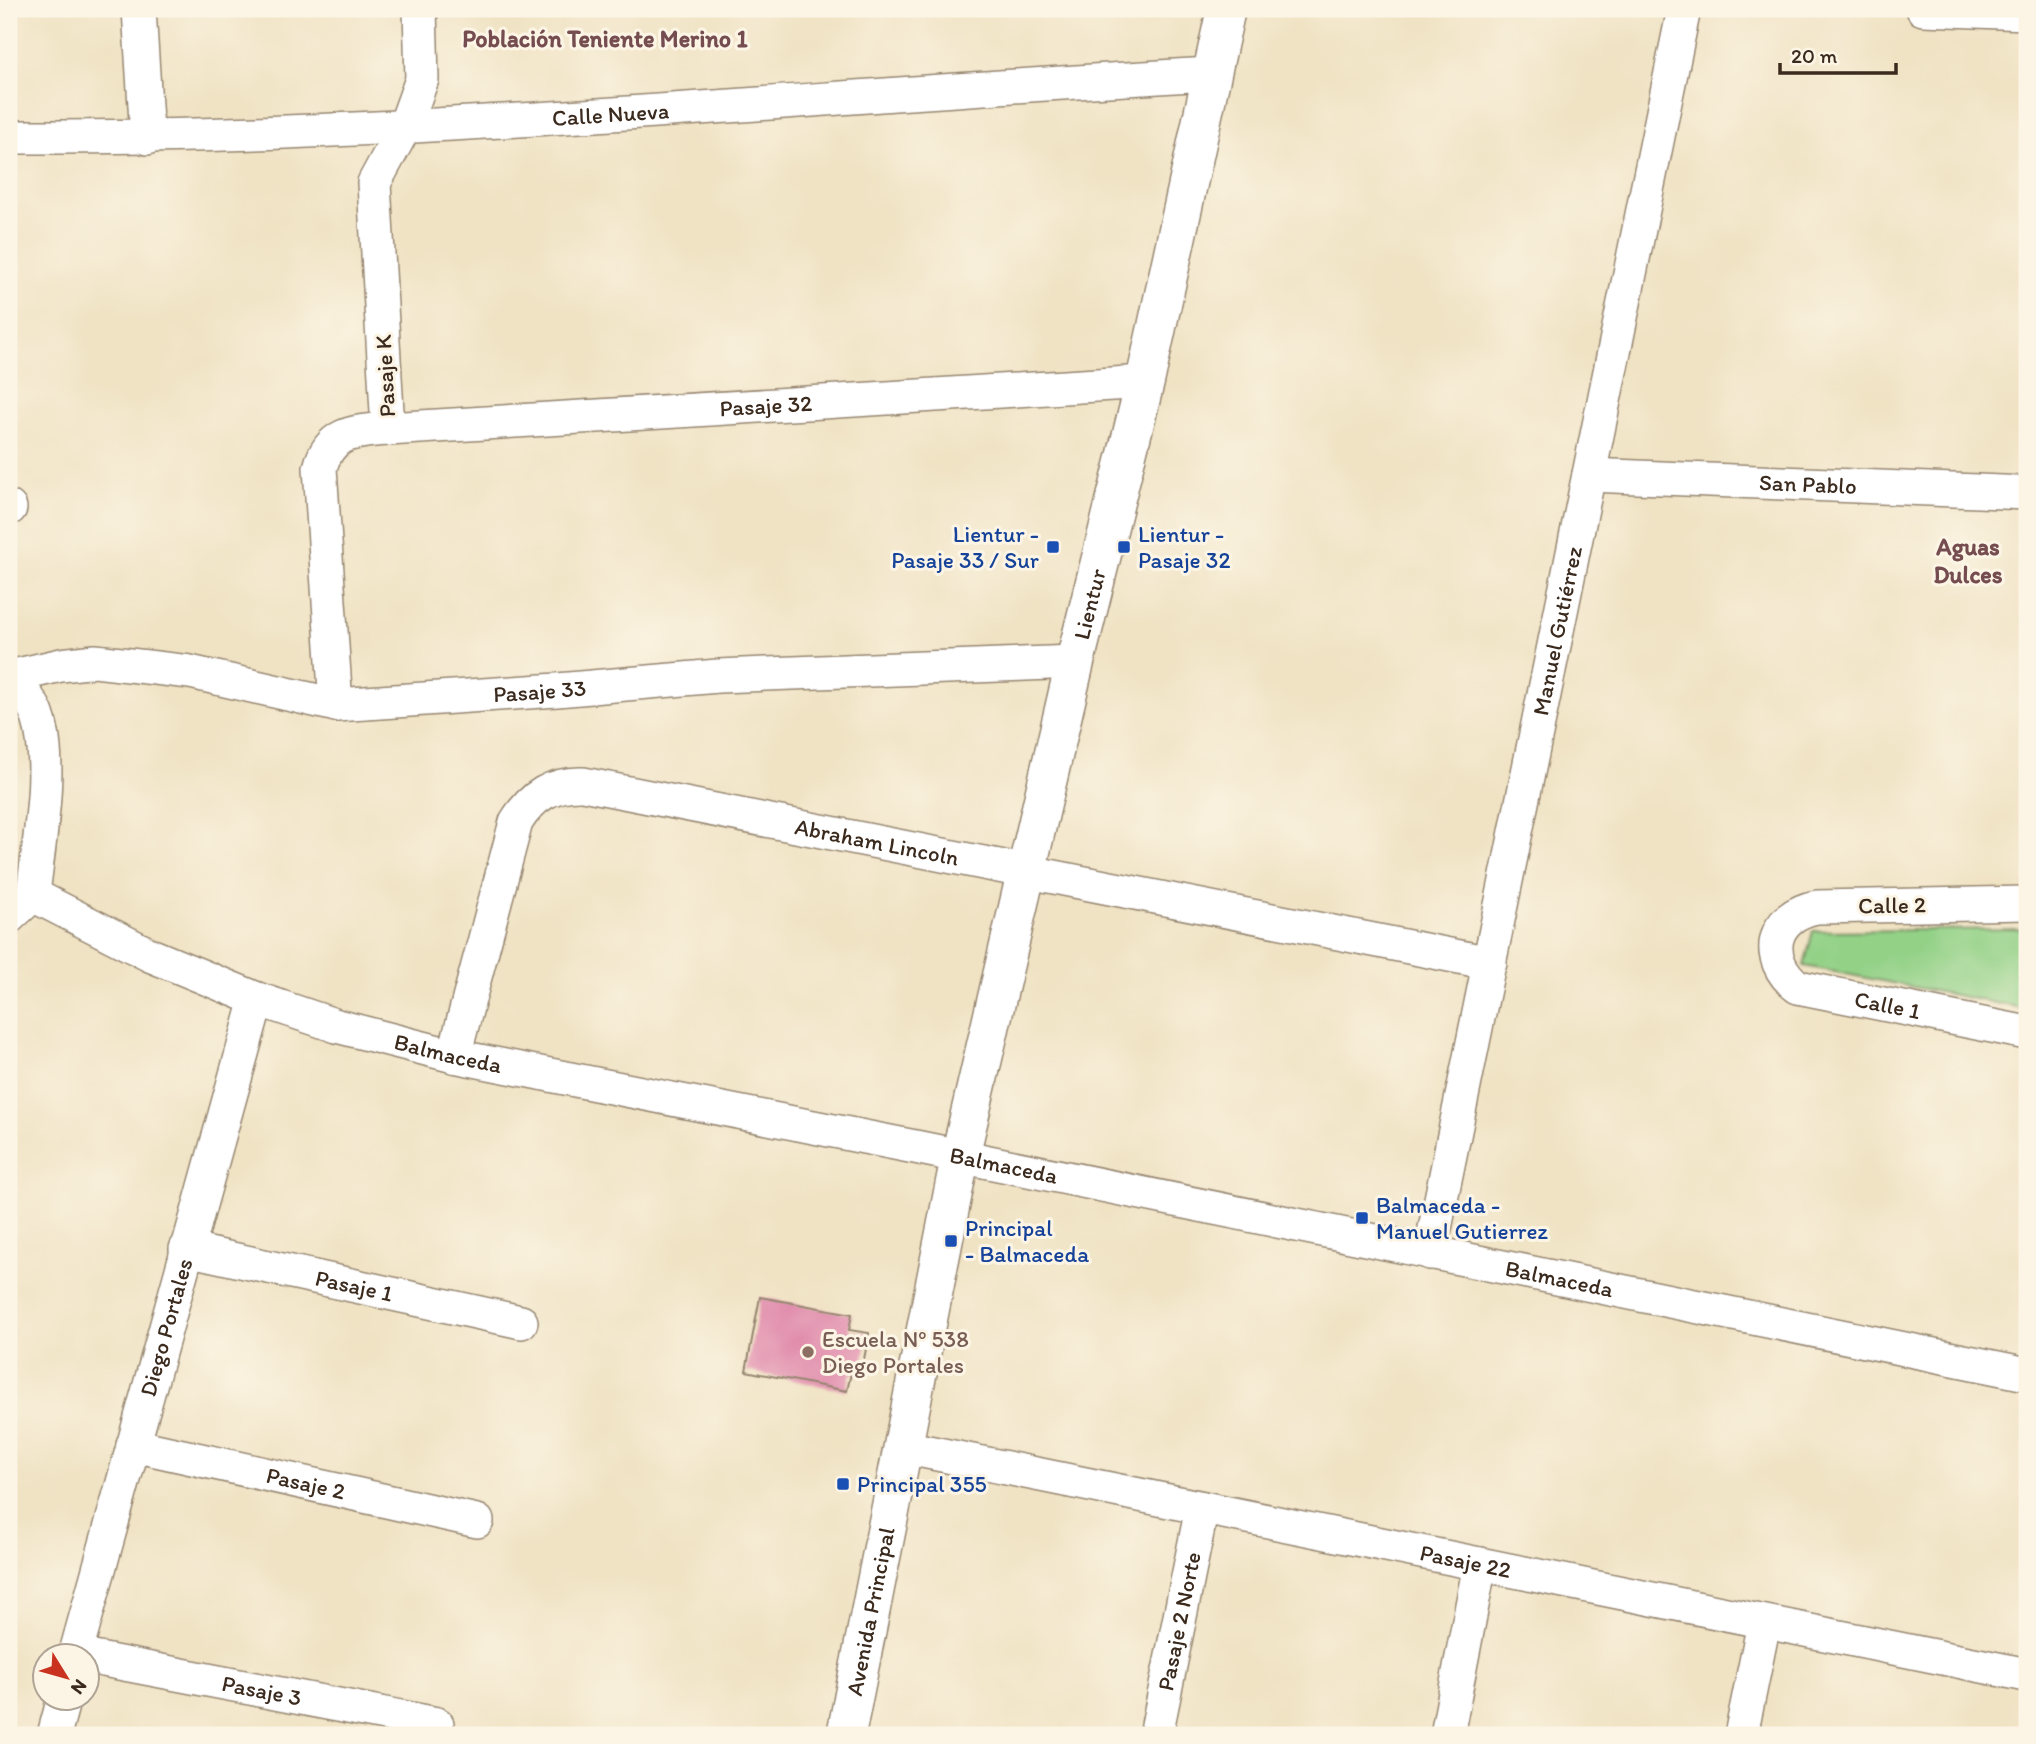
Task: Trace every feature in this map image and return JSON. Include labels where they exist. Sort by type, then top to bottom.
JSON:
[{"type":"main road","name":"Lientur","points":[[960,1157],[1075,662],[1145,382],[1226,9]]},
{"type":"main road","name":"Avenida Principal","points":[[846,1735],[960,1157]]},
{"type":"street","points":[[139,9],[147,138]]},
{"type":"street","name":"Pasaje K","points":[[336,705],[320,468],[327,449],[343,436],[388,429],[374,183],[405,126],[422,79],[420,9]]},
{"type":"street","name":"Manuel Gutiérrez","points":[[1430,1253],[1685,9]]},
{"type":"street","points":[[1923,9],[2027,13]]},
{"type":"street","name":"Calle Nueva","points":[[9,137],[147,138],[405,126],[1213,74]]},
{"type":"street","name":"Pasaje 32","points":[[388,429],[1145,382]]},
{"type":"street","name":"San Pablo","points":[[1589,475],[2027,494]]},
{"type":"street","name":"Pasaje 33","points":[[9,678],[61,665],[95,662],[190,672],[336,705],[718,676],[1075,662]]},
{"type":"street","points":[[9,678],[30,701],[37,716],[45,758],[21,906]]},
{"type":"street","name":"Abraham Lincoln","points":[[454,1056],[516,822],[533,799],[556,786],[569,783],[1490,963]]},
{"type":"street","name":"Calle 2","points":[[1775,943],[1786,922],[1795,914],[1817,907],[2027,903]]},
{"type":"street","name":"Balmaceda","points":[[21,906],[257,999],[337,1026],[454,1056],[2027,1374]]},
{"type":"street","name":"Calle 1","points":[[1775,943],[1780,969],[1798,987],[2027,1033]]},
{"type":"street","name":"Diego Portales","points":[[84,1642],[133,1445],[257,999]]},
{"type":"street","name":"Pasaje 1","points":[[186,1249],[521,1322]]},
{"type":"street","name":"Pasaje 2","points":[[133,1445],[477,1521]]},
{"type":"street","name":"Pasaje 22","points":[[903,1447],[2027,1675]]},
{"type":"street","name":"Pasaje 2 Norte","points":[[1156,1735],[1202,1508]]},
{"type":"street","points":[[1447,1735],[1480,1564]]},
{"type":"street","points":[[1741,1735],[1764,1623]]},
{"type":"street","name":"Pasaje 3","points":[[102,1661],[389,1725],[436,1724]]},
{"type":"street","points":[[54,1735],[60,1712]]},
{"type":"green space","points":[[2027,929],[2027,1009],[1804,966],[1813,931]]},
{"type":"building","name":"Escuela Nº 538 Diego Portales","points":[[760,1297],[852,1314],[849,1330],[869,1333],[861,1375],[851,1373],[847,1391],[746,1371]]},
{"type":"place","name":"Lientur - Pasaje 33 / Sur","points":[[1053,547]]},
{"type":"place","name":"Lientur - Pasaje 32","points":[[1124,547]]},
{"type":"place","name":"Balmaceda - Manuel Gutierrez","points":[[1362,1218]]},
{"type":"place","name":"Principal - Balmaceda","points":[[951,1241]]},
{"type":"place","name":"Escuela Nº 538 Diego Portales","points":[[808,1352]]},
{"type":"place","name":"Principal 355","points":[[843,1484]]},
{"type":"district","name":"Población Teniente Merino 1","points":[[605,38]]},
{"type":"district","name":"Aguas Dulces","points":[[1968,560]]}]
